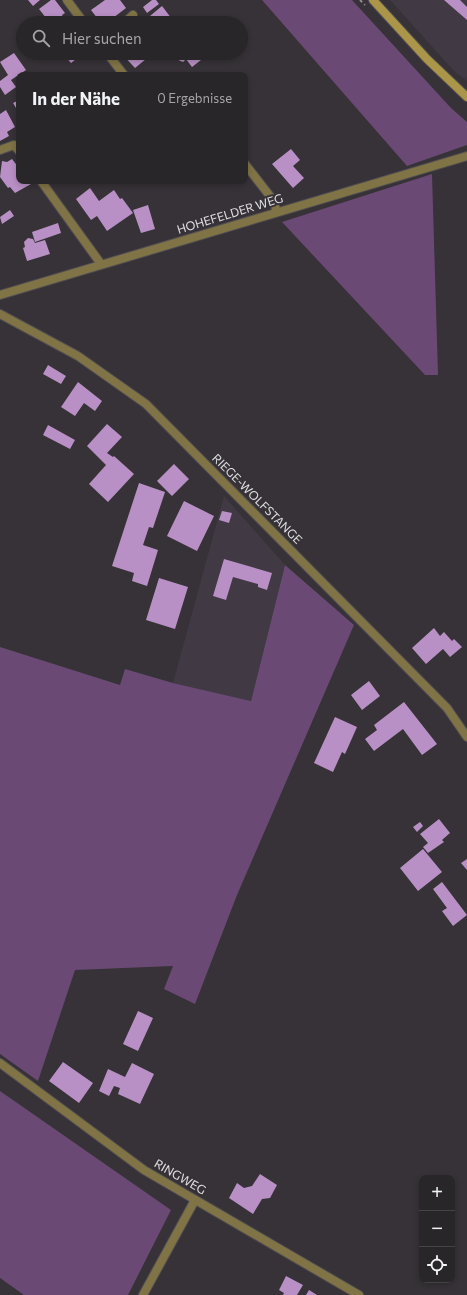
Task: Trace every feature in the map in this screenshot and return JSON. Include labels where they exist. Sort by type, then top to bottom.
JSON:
[{"type":"main road","points":[[372,0],[427,59],[467,97]]},
{"type":"street","points":[[67,0],[79,16]]},
{"type":"street","points":[[112,60],[122,72]]},
{"type":"street","points":[[0,150],[14,145],[16,147]]},
{"type":"street","name":"HOHEFELDER WEG","points":[[0,295],[467,156]]},
{"type":"street","points":[[248,168],[272,200],[276,212]]},
{"type":"street","points":[[43,184],[101,264]]},
{"type":"street","name":"RIEGE-WOLFSTANGE","points":[[0,314],[78,356],[146,404],[447,708],[467,737]]},
{"type":"street","name":"RINGWEG","points":[[0,1063],[144,1170],[359,1295]]},
{"type":"street","points":[[143,1295],[195,1200]]},
{"type":"shaded area","points":[[262,0],[352,0],[451,108],[467,122],[467,145],[407,166]]},
{"type":"shaded area","points":[[390,0],[467,0],[467,81],[454,71]]},
{"type":"shaded area","points":[[432,174],[438,375],[425,375],[282,222]]},
{"type":"shaded area","points":[[224,496],[285,565],[251,701],[173,683]]},
{"type":"shaded area","points":[[285,565],[354,625],[237,895],[195,1004],[164,989],[173,966],[75,970],[38,1081],[0,1054],[0,647],[120,685],[125,669],[173,683],[251,701]]},
{"type":"shaded area","points":[[0,1091],[171,1210],[128,1295],[24,1295],[0,1278]]},
{"type":"building","points":[[28,0],[40,0],[33,6]]},
{"type":"building","points":[[51,0],[55,0],[65,13],[62,16],[44,16],[39,9]]},
{"type":"building","points":[[105,0],[120,0],[126,8],[116,16],[96,16],[91,10]]},
{"type":"building","points":[[152,0],[156,0],[159,4],[147,13],[143,7]]},
{"type":"building","points":[[444,0],[460,0],[467,7],[467,20]]},
{"type":"building","points":[[162,6],[170,16],[150,16]]},
{"type":"building","points":[[14,53],[16,60],[19,60],[26,70],[23,72],[16,72],[16,77],[11,80],[16,87],[5,95],[0,87],[0,81],[8,75],[0,62]]},
{"type":"building","points":[[128,60],[145,60],[135,68]]},
{"type":"building","points":[[187,60],[201,60],[192,67]]},
{"type":"building","points":[[6,110],[15,127],[7,132],[9,136],[0,141],[0,114]]},
{"type":"building","points":[[291,149],[300,160],[293,166],[304,178],[293,188],[272,164]]},
{"type":"building","points":[[12,159],[16,164],[16,184],[31,184],[15,193],[10,187],[8,188],[0,177],[2,161],[7,162]]},
{"type":"building","points":[[90,188],[99,201],[114,190],[133,213],[107,231],[97,216],[91,220],[76,199]]},
{"type":"building","points":[[148,205],[155,229],[141,233],[133,210]]},
{"type":"building","points":[[10,210],[14,216],[2,224],[0,217]]},
{"type":"building","points":[[58,223],[61,233],[35,242],[32,232]]},
{"type":"building","points":[[28,238],[33,239],[35,243],[45,240],[50,254],[27,261],[23,248],[25,247],[24,242]]},
{"type":"building","points":[[48,365],[66,376],[61,384],[43,374]]},
{"type":"building","points":[[78,382],[102,401],[95,411],[84,403],[75,416],[61,407]]},
{"type":"building","points":[[107,424],[122,437],[107,453],[113,457],[114,456],[134,474],[108,502],[89,484],[106,465],[87,446]]},
{"type":"building","points":[[48,425],[75,440],[70,449],[43,435]]},
{"type":"building","points":[[174,464],[189,479],[172,496],[157,481]]},
{"type":"building","points":[[139,483],[165,492],[153,528],[149,527],[143,545],[158,550],[147,586],[132,581],[134,573],[112,566]]},
{"type":"building","points":[[184,501],[214,516],[197,551],[167,536]]},
{"type":"building","points":[[222,511],[232,513],[229,523],[219,520]]},
{"type":"building","points":[[224,559],[272,573],[267,590],[258,587],[258,584],[233,577],[226,600],[213,596]]},
{"type":"building","points":[[159,578],[188,587],[175,629],[146,620]]},
{"type":"building","points":[[434,628],[440,636],[444,632],[452,641],[454,639],[462,647],[450,657],[443,649],[426,664],[412,648]]},
{"type":"building","points":[[369,681],[380,696],[362,710],[351,695]]},
{"type":"building","points":[[404,702],[437,744],[422,755],[403,729],[374,751],[365,739],[377,730],[374,725]]},
{"type":"building","points":[[335,717],[357,727],[345,754],[342,752],[333,772],[314,763]]},
{"type":"building","points":[[439,819],[450,833],[442,840],[444,842],[428,853],[423,847],[428,843],[420,834]]},
{"type":"building","points":[[420,822],[423,826],[417,832],[413,827]]},
{"type":"building","points":[[423,849],[442,872],[418,891],[400,868]]},
{"type":"building","points":[[467,859],[467,870],[461,863]]},
{"type":"building","points":[[442,882],[467,915],[453,926],[442,911],[447,908],[433,889]]},
{"type":"building","points":[[138,1011],[153,1018],[138,1051],[123,1044]]},
{"type":"building","points":[[63,1062],[93,1083],[79,1103],[49,1081]]},
{"type":"building","points":[[132,1063],[154,1074],[140,1104],[118,1094],[120,1088],[114,1086],[109,1096],[99,1091],[108,1069],[125,1077]]},
{"type":"building","points":[[260,1174],[277,1185],[270,1198],[262,1199],[253,1214],[229,1198],[237,1183],[244,1188],[252,1186]]},
{"type":"building","points":[[286,1276],[303,1285],[297,1295],[283,1295],[284,1293],[279,1290]]},
{"type":"building","points":[[309,1290],[317,1295],[306,1295]]}]
